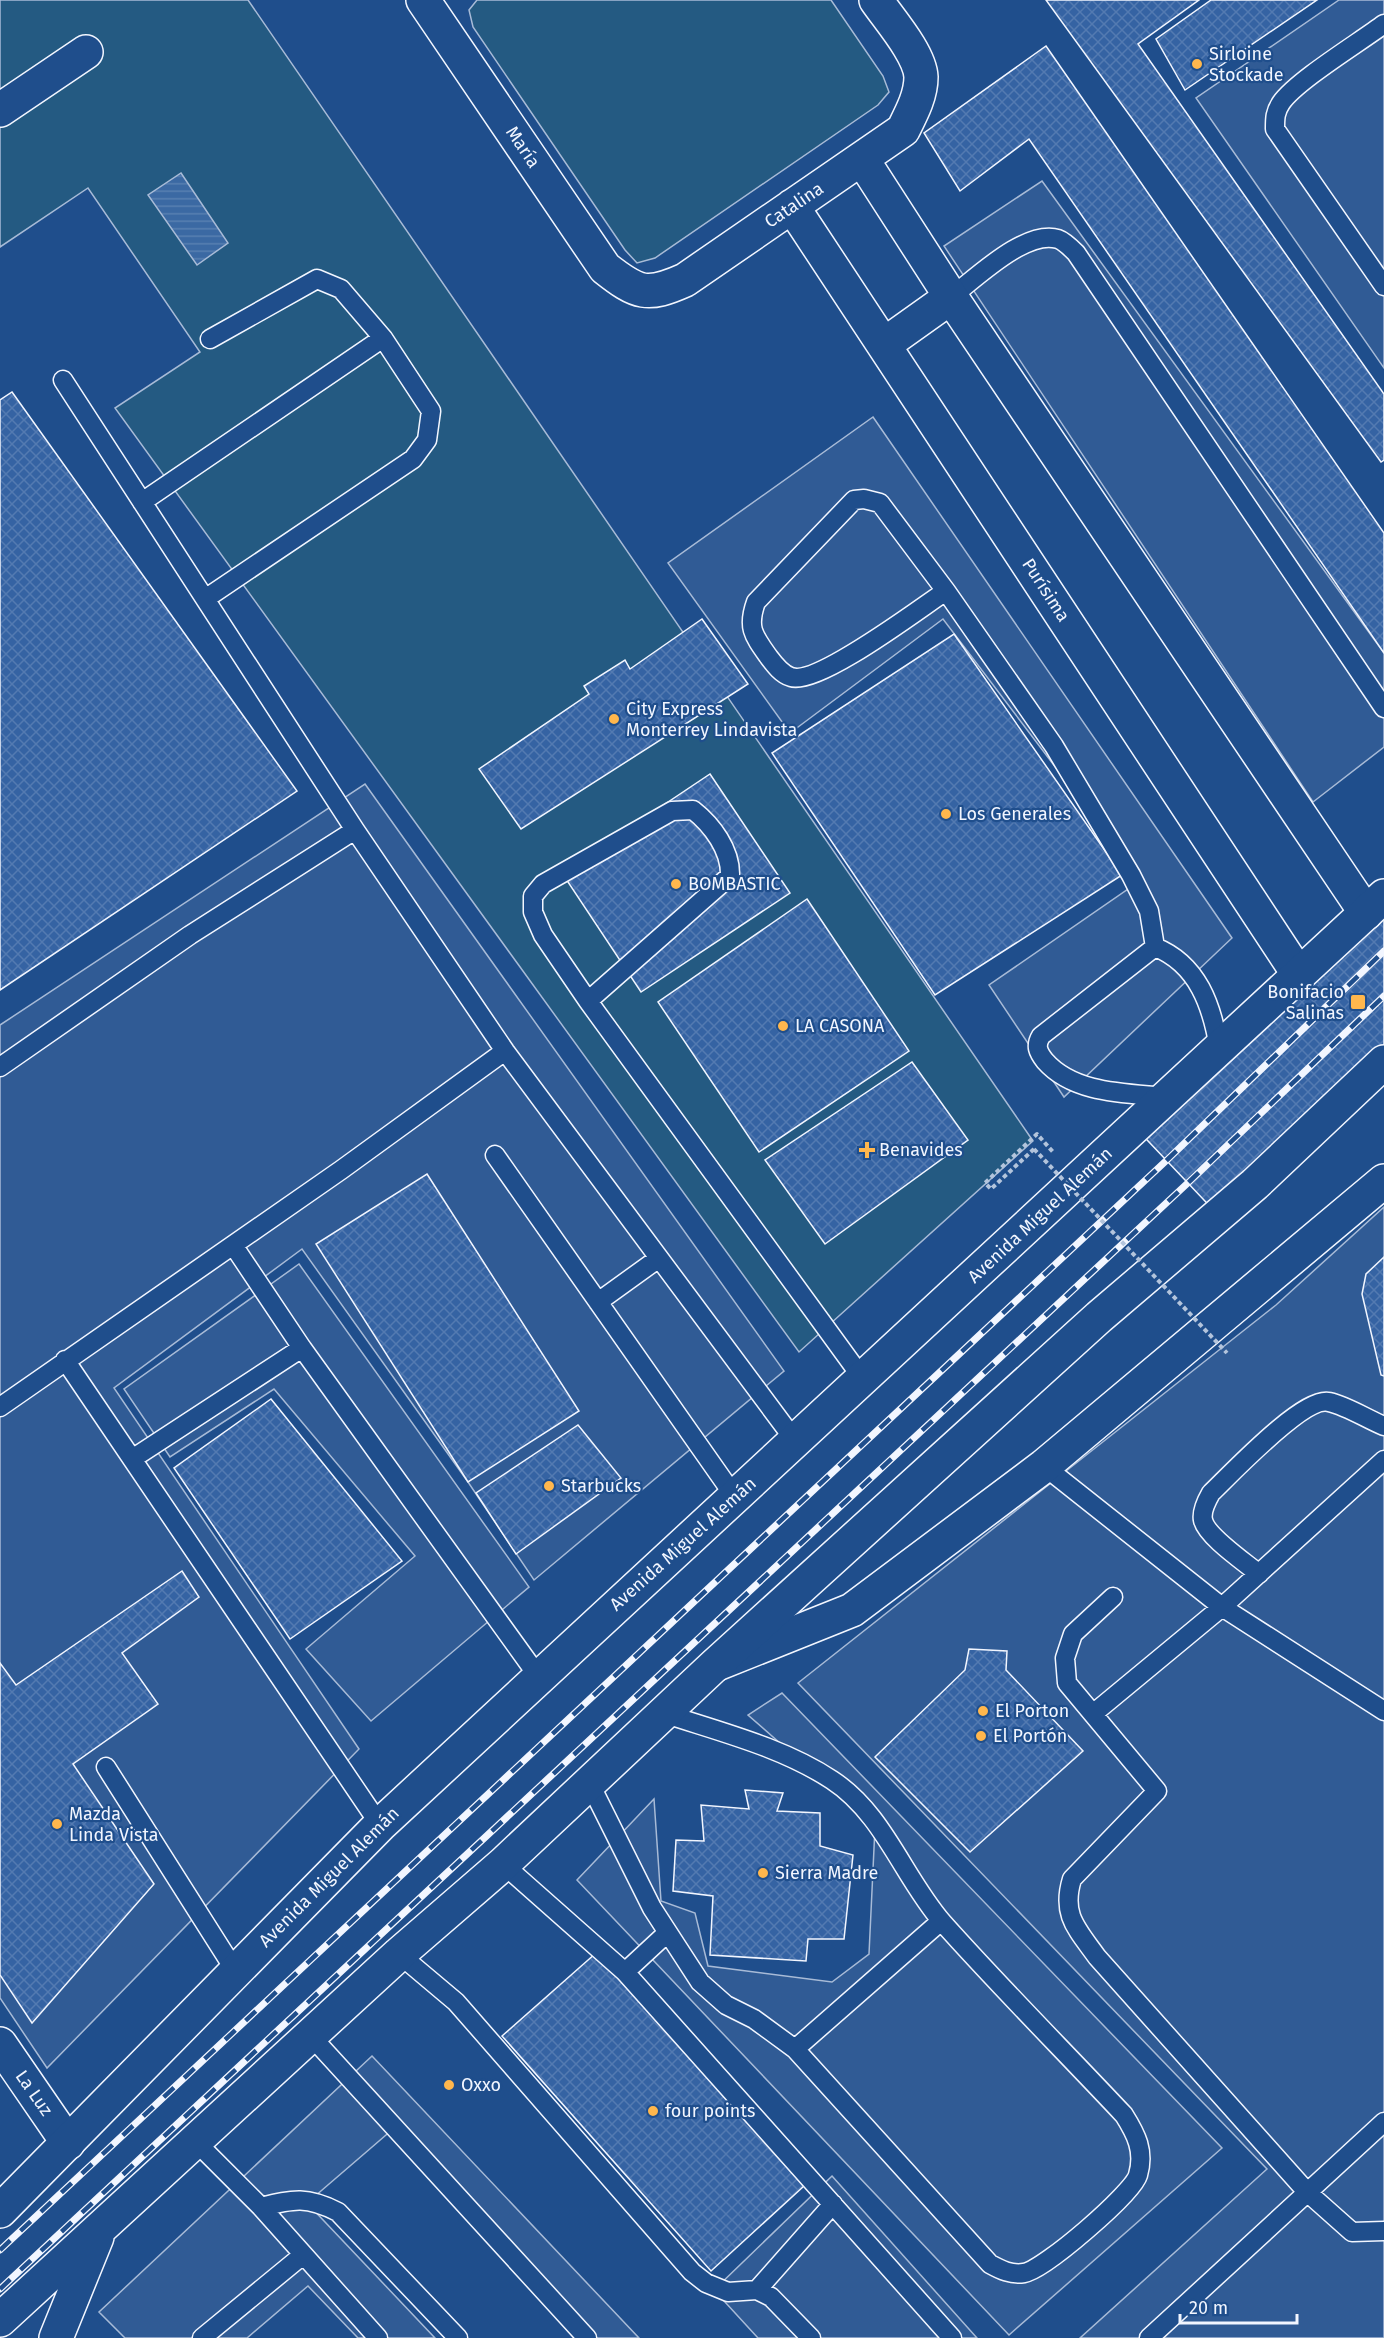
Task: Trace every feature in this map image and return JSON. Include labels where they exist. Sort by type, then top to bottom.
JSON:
[{"type":"main road","name":"María","points":[[423,0],[605,268],[630,288]]},
{"type":"main road","name":"Catalina","points":[[630,288],[659,292],[686,280],[903,130],[916,104],[921,75],[909,46],[876,0]]},
{"type":"main road","points":[[0,110],[86,52]]},
{"type":"main road","points":[[862,159],[951,297],[1375,905]]},
{"type":"main road","name":"Purísima","points":[[792,206],[1299,975]]},
{"type":"main road","points":[[885,344],[951,297]]},
{"type":"main road","name":"Avenida Miguel Alemán","points":[[0,2211],[13,2192],[68,2143],[380,1825],[538,1676],[795,1442],[1375,905]]},
{"type":"main road","points":[[1255,1184],[1384,1040]]},
{"type":"main road","points":[[0,2320],[399,1954],[503,1864],[663,1713],[1099,1317],[1255,1184],[1384,1062]]},
{"type":"main road","points":[[716,1665],[852,1610],[1044,1466],[1384,1181]]},
{"type":"main road","name":"La Luz","points":[[0,2044],[68,2143]]},
{"type":"main road","points":[[56,2338],[101,2228]]},
{"type":"lane","points":[[1384,24],[1282,101],[1275,115],[1275,129],[1384,286]]},
{"type":"lane","points":[[951,297],[1023,244],[1042,236],[1060,239],[1076,253],[1384,708]]},
{"type":"lane","points":[[205,599],[413,459],[426,440],[431,411],[383,338],[341,289],[317,279],[210,339]]},
{"type":"lane","points":[[142,502],[383,338]]},
{"type":"lane","points":[[63,380],[355,830],[505,1051],[795,1442]]},
{"type":"lane","points":[[946,591],[838,664],[806,676],[792,678],[777,669],[754,636],[750,619],[756,602],[854,500],[864,499],[880,504],[946,591],[1054,746],[1131,875],[1149,911],[1155,946]]},
{"type":"lane","points":[[588,1000],[730,876],[730,866],[715,833],[709,823],[693,810],[672,811],[543,884],[532,896],[533,912],[543,935],[588,1000],[863,1379]]},
{"type":"lane","points":[[0,1067],[190,935],[355,830]]},
{"type":"lane","points":[[1155,946],[1180,960],[1201,987],[1210,1005],[1220,1048]]},
{"type":"lane","points":[[1155,946],[1041,1036],[1037,1047],[1039,1053],[1054,1071],[1067,1079],[1119,1093],[1166,1097]]},
{"type":"lane","points":[[0,1407],[341,1170],[505,1051]]},
{"type":"lane","points":[[495,1155],[735,1497]]},
{"type":"lane","points":[[233,1245],[302,1348],[538,1676]]},
{"type":"lane","points":[[598,1302],[659,1258]]},
{"type":"lane","points":[[132,1459],[302,1348]]},
{"type":"lane","points":[[65,1360],[380,1825]]},
{"type":"lane","points":[[1259,1574],[1210,1532],[1203,1520],[1205,1505],[1211,1493],[1296,1414],[1313,1403],[1328,1401],[1384,1426]]},
{"type":"lane","points":[[1094,1713],[1222,1607],[1384,1460]]},
{"type":"lane","points":[[1044,1466],[1222,1607],[1384,1711]]},
{"type":"lane","points":[[1113,1597],[1073,1634],[1065,1658],[1067,1683],[1157,1791],[1072,1879],[1067,1896],[1070,1919],[1097,1957],[1307,2192],[1352,2232],[1384,2231]]},
{"type":"lane","points":[[589,1782],[666,1934],[700,1982],[726,2005],[754,2019],[795,2049],[990,2264],[1006,2272],[1024,2273],[1038,2268],[1093,2224],[1138,2177],[1141,2159],[1139,2139],[1124,2115],[941,1921],[906,1871],[873,1816],[833,1780],[780,1753],[663,1713]]},
{"type":"lane","points":[[106,1767],[236,1972]]},
{"type":"lane","points":[[503,1864],[625,1972],[952,2338]]},
{"type":"lane","points":[[795,2049],[941,1921]]},
{"type":"lane","points":[[625,1972],[666,1934]]},
{"type":"lane","points":[[399,1954],[456,2002],[692,2272],[706,2283],[729,2292],[758,2290],[771,2296],[811,2338]]},
{"type":"lane","points":[[310,2036],[587,2338]]},
{"type":"lane","points":[[1149,2338],[1384,2122]]},
{"type":"lane","points":[[196,2142],[261,2207],[378,2338]]},
{"type":"lane","points":[[261,2207],[297,2199],[318,2202],[338,2212],[458,2338]]},
{"type":"lane","points":[[758,2290],[833,2204]]},
{"type":"lane","points":[[202,2338],[303,2255]]},
{"type":"path","points":[[1037,1134],[985,1183],[991,1189],[1034,1149],[1227,1353]]},
{"type":"shaded area","points":[[0,0],[248,0],[1033,1141],[799,1352],[115,408],[200,352],[88,188],[0,247]]},
{"type":"shaded area","points":[[477,0],[831,0],[883,76],[889,92],[878,105],[655,258],[637,263],[625,250],[473,27],[469,10]]},
{"type":"shaded area","points":[[1339,0],[1384,0],[1384,368],[1196,98]]},
{"type":"shaded area","points":[[181,173],[228,243],[197,265],[148,195]]},
{"type":"shaded area","points":[[1042,181],[1384,653],[1384,747],[1313,802],[944,246]]},
{"type":"shaded area","points":[[873,417],[1232,938],[1064,1097],[989,985],[1141,880],[943,619],[790,733],[668,563]]},
{"type":"shaded area","points":[[365,784],[784,1371],[534,1580],[468,1482],[302,1249],[114,1388],[359,1749],[47,2068],[0,1998],[0,1025]]},
{"type":"shaded area","points":[[1384,1207],[1384,2338],[1080,2338],[1267,2169],[798,1683],[1276,1305]]},
{"type":"shaded area","points":[[299,1264],[529,1587],[371,1721],[306,1649],[415,1556],[274,1389],[170,1457],[124,1389]]},
{"type":"shaded area","points":[[782,1693],[1222,2148],[1009,2335],[577,1880],[654,1799],[661,1901],[695,1913],[708,1966],[832,1982],[869,1954],[875,1827],[748,1715]]},
{"type":"shaded area","points":[[372,2056],[639,2338],[595,2338],[393,2129],[307,2203],[435,2338],[358,2338],[308,2286],[247,2338],[125,2338],[99,2312]]},
{"type":"shaded area","points":[[832,2176],[977,2338],[758,2338],[714,2290]]},
{"type":"building","points":[[1046,0],[1199,0],[1138,44],[1384,394],[1384,460],[1381,462]]},
{"type":"building","name":"Sirloine Stockade","points":[[1211,0],[1317,0],[1185,90],[1156,39]]},
{"type":"building","points":[[1046,46],[1384,533],[1384,653],[1029,139],[960,191],[924,133]]},
{"type":"building","points":[[12,392],[297,791],[0,990],[0,400]]},
{"type":"building","points":[[702,619],[748,684],[521,829],[479,769],[589,694],[584,686],[625,660],[630,669]]},
{"type":"building","name":"Los Generales","points":[[954,634],[1122,875],[935,995],[772,753]]},
{"type":"building","name":"BOMBASTIC","points":[[710,774],[790,893],[641,992],[562,873]]},
{"type":"building","points":[[1384,885],[1384,1064],[1221,1218],[1131,1123]]},
{"type":"building","name":"LA CASONA","points":[[807,899],[909,1051],[759,1152],[658,1002]]},
{"type":"building","name":"Benavides","points":[[912,1062],[968,1140],[825,1244],[765,1160]]},
{"type":"building","points":[[427,1174],[579,1411],[468,1482],[316,1244]]},
{"type":"building","points":[[1384,1257],[1384,1376],[1381,1375],[1362,1294],[1366,1274]]},
{"type":"building","points":[[271,1399],[402,1561],[290,1639],[174,1468]]},
{"type":"building","name":"Starbucks","points":[[578,1425],[621,1478],[516,1554],[476,1493]]},
{"type":"building","name":"Mazda Linda Vista","points":[[182,1571],[199,1597],[122,1653],[158,1704],[73,1764],[154,1884],[32,2023],[0,1975],[0,1663],[16,1685]]},
{"type":"building","name":"El Porton","points":[[969,1649],[1007,1651],[1006,1670],[1083,1751],[970,1852],[875,1757],[965,1670]]},
{"type":"building","name":"Sierra Madre","points":[[745,1790],[783,1793],[777,1811],[820,1813],[820,1846],[853,1855],[844,1939],[808,1939],[806,1961],[710,1955],[713,1896],[673,1891],[676,1840],[704,1841],[701,1805],[749,1809]]},
{"type":"building","name":"four points","points":[[596,1953],[804,2186],[711,2271],[502,2036]]},
{"type":"railway","points":[[0,2250],[1168,1159],[1384,951]]},
{"type":"railway","points":[[0,2289],[1191,1180],[1384,996]]},
{"type":"place","name":"Sirloine Stockade","points":[[1197,64]]},
{"type":"place","name":"City Express Monterrey Lindavista","points":[[614,719]]},
{"type":"place","name":"Los Generales","points":[[946,814]]},
{"type":"place","name":"BOMBASTIC","points":[[676,884]]},
{"type":"place","name":"Bonifacio Salinas","points":[[1358,1002]]},
{"type":"place","name":"LA CASONA","points":[[783,1026]]},
{"type":"place","name":"Benavides","points":[[867,1150]]},
{"type":"place","name":"Starbucks","points":[[549,1486]]},
{"type":"place","name":"El Porton","points":[[983,1711]]},
{"type":"place","name":"El Portón","points":[[981,1736]]},
{"type":"place","name":"Mazda Linda Vista","points":[[57,1824]]},
{"type":"place","name":"Sierra Madre","points":[[763,1873]]},
{"type":"place","name":"Oxxo","points":[[449,2085]]},
{"type":"place","name":"four points","points":[[653,2111]]}]
